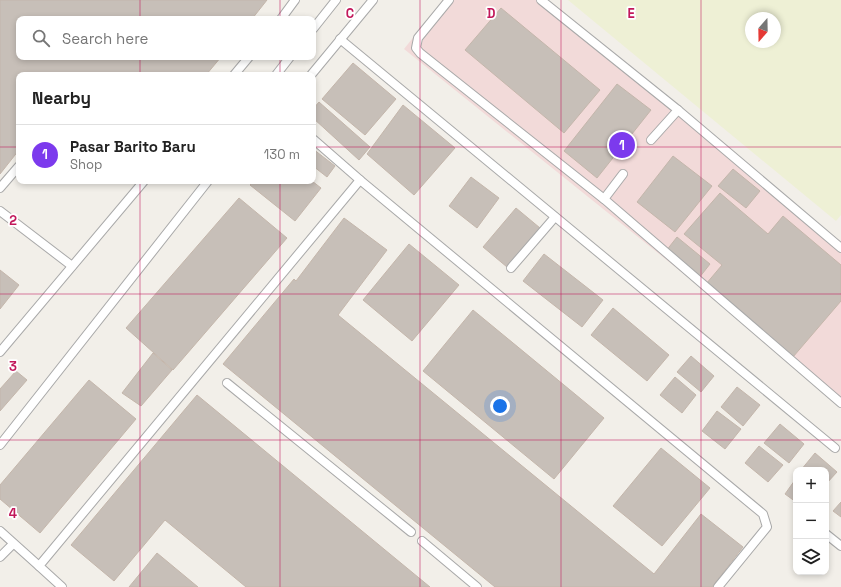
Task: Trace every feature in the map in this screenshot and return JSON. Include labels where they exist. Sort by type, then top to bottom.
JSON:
[{"type":"lane","points":[[283,16],[295,0]]},
{"type":"lane","points":[[316,25],[336,0]]},
{"type":"lane","points":[[313,72],[373,0]]},
{"type":"lane","points":[[449,0],[418,38],[416,48],[420,53],[604,198],[841,403]]},
{"type":"lane","points":[[541,0],[678,110],[841,248]]},
{"type":"lane","points":[[340,39],[835,448]]},
{"type":"lane","points":[[236,72],[246,60]]},
{"type":"lane","points":[[278,72],[288,60]]},
{"type":"lane","points":[[651,140],[678,110]]},
{"type":"lane","points":[[316,142],[360,180],[763,514],[767,527],[718,587]]},
{"type":"lane","points":[[0,188],[16,169]]},
{"type":"lane","points":[[604,198],[623,174]]},
{"type":"lane","points":[[39,566],[360,180]]},
{"type":"lane","points":[[0,352],[141,184]]},
{"type":"lane","points":[[0,445],[206,184]]},
{"type":"lane","points":[[0,210],[72,266]]},
{"type":"lane","points":[[511,268],[555,217]]},
{"type":"lane","points":[[227,383],[411,532]]},
{"type":"lane","points":[[0,531],[62,587]]},
{"type":"lane","points":[[829,536],[841,546]]},
{"type":"lane","points":[[422,541],[477,587]]},
{"type":"lane","points":[[0,557],[13,544]]},
{"type":"shaded area","points":[[443,0],[540,0],[841,242],[841,400],[404,49]]},
{"type":"green space","points":[[568,0],[841,0],[841,215],[836,221]]},
{"type":"building","points":[[0,0],[267,0],[254,16],[16,16],[16,60],[218,60],[208,72],[16,72],[16,154],[0,174]]},
{"type":"building","points":[[501,8],[600,90],[564,133],[465,50]]},
{"type":"building","points":[[353,63],[396,99],[365,135],[322,99]]},
{"type":"building","points":[[617,84],[651,110],[597,178],[564,151]]},
{"type":"building","points":[[319,102],[370,147],[359,160],[316,121],[316,106]]},
{"type":"building","points":[[403,105],[455,148],[414,195],[367,154]]},
{"type":"building","points":[[316,151],[335,166],[327,177],[316,168]]},
{"type":"building","points":[[673,156],[712,186],[675,232],[637,202]]},
{"type":"building","points":[[733,169],[760,191],[746,208],[718,186]]},
{"type":"building","points":[[471,177],[499,198],[477,228],[449,206]]},
{"type":"building","points":[[316,184],[321,188],[295,221],[250,185]]},
{"type":"building","points":[[720,193],[768,234],[783,216],[841,265],[841,301],[793,357],[706,284],[722,265],[684,234]]},
{"type":"building","points":[[239,198],[287,238],[173,370],[126,328]]},
{"type":"building","points":[[516,208],[540,228],[507,267],[483,247]]},
{"type":"building","points":[[344,218],[387,250],[338,315],[654,574],[701,514],[743,547],[712,587],[495,587],[223,364],[294,279],[296,281]]},
{"type":"building","points":[[677,237],[710,264],[699,278],[666,251]]},
{"type":"building","points":[[409,244],[459,285],[412,341],[363,300]]},
{"type":"building","points":[[544,254],[603,300],[582,327],[523,281]]},
{"type":"building","points":[[0,270],[19,285],[0,309]]},
{"type":"building","points":[[613,308],[669,355],[647,381],[591,335]]},
{"type":"building","points":[[473,310],[604,418],[554,479],[423,371]]},
{"type":"building","points":[[153,353],[172,370],[141,406],[122,393]]},
{"type":"building","points":[[691,356],[714,376],[701,392],[677,372]]},
{"type":"building","points":[[16,371],[27,380],[0,411],[0,389]]},
{"type":"building","points":[[675,377],[696,395],[682,413],[660,395]]},
{"type":"building","points":[[89,380],[136,419],[40,533],[0,499],[0,485]]},
{"type":"building","points":[[737,387],[760,405],[743,426],[721,407]]},
{"type":"building","points":[[197,395],[430,587],[246,587],[165,520],[114,581],[71,545]]},
{"type":"building","points":[[717,411],[741,429],[725,449],[702,431]]},
{"type":"building","points":[[780,424],[804,444],[789,463],[764,443]]},
{"type":"building","points":[[759,446],[783,465],[768,482],[745,463]]},
{"type":"building","points":[[661,448],[710,488],[662,546],[613,506]]},
{"type":"building","points":[[815,453],[837,472],[829,481],[829,467],[803,467]]},
{"type":"building","points":[[793,483],[793,500],[785,494]]},
{"type":"building","points":[[841,502],[841,517],[833,511]]},
{"type":"building","points":[[157,553],[198,587],[129,587]]},
{"type":"place","name":"Pasar Barito Baru","points":[[622,145]]}]
